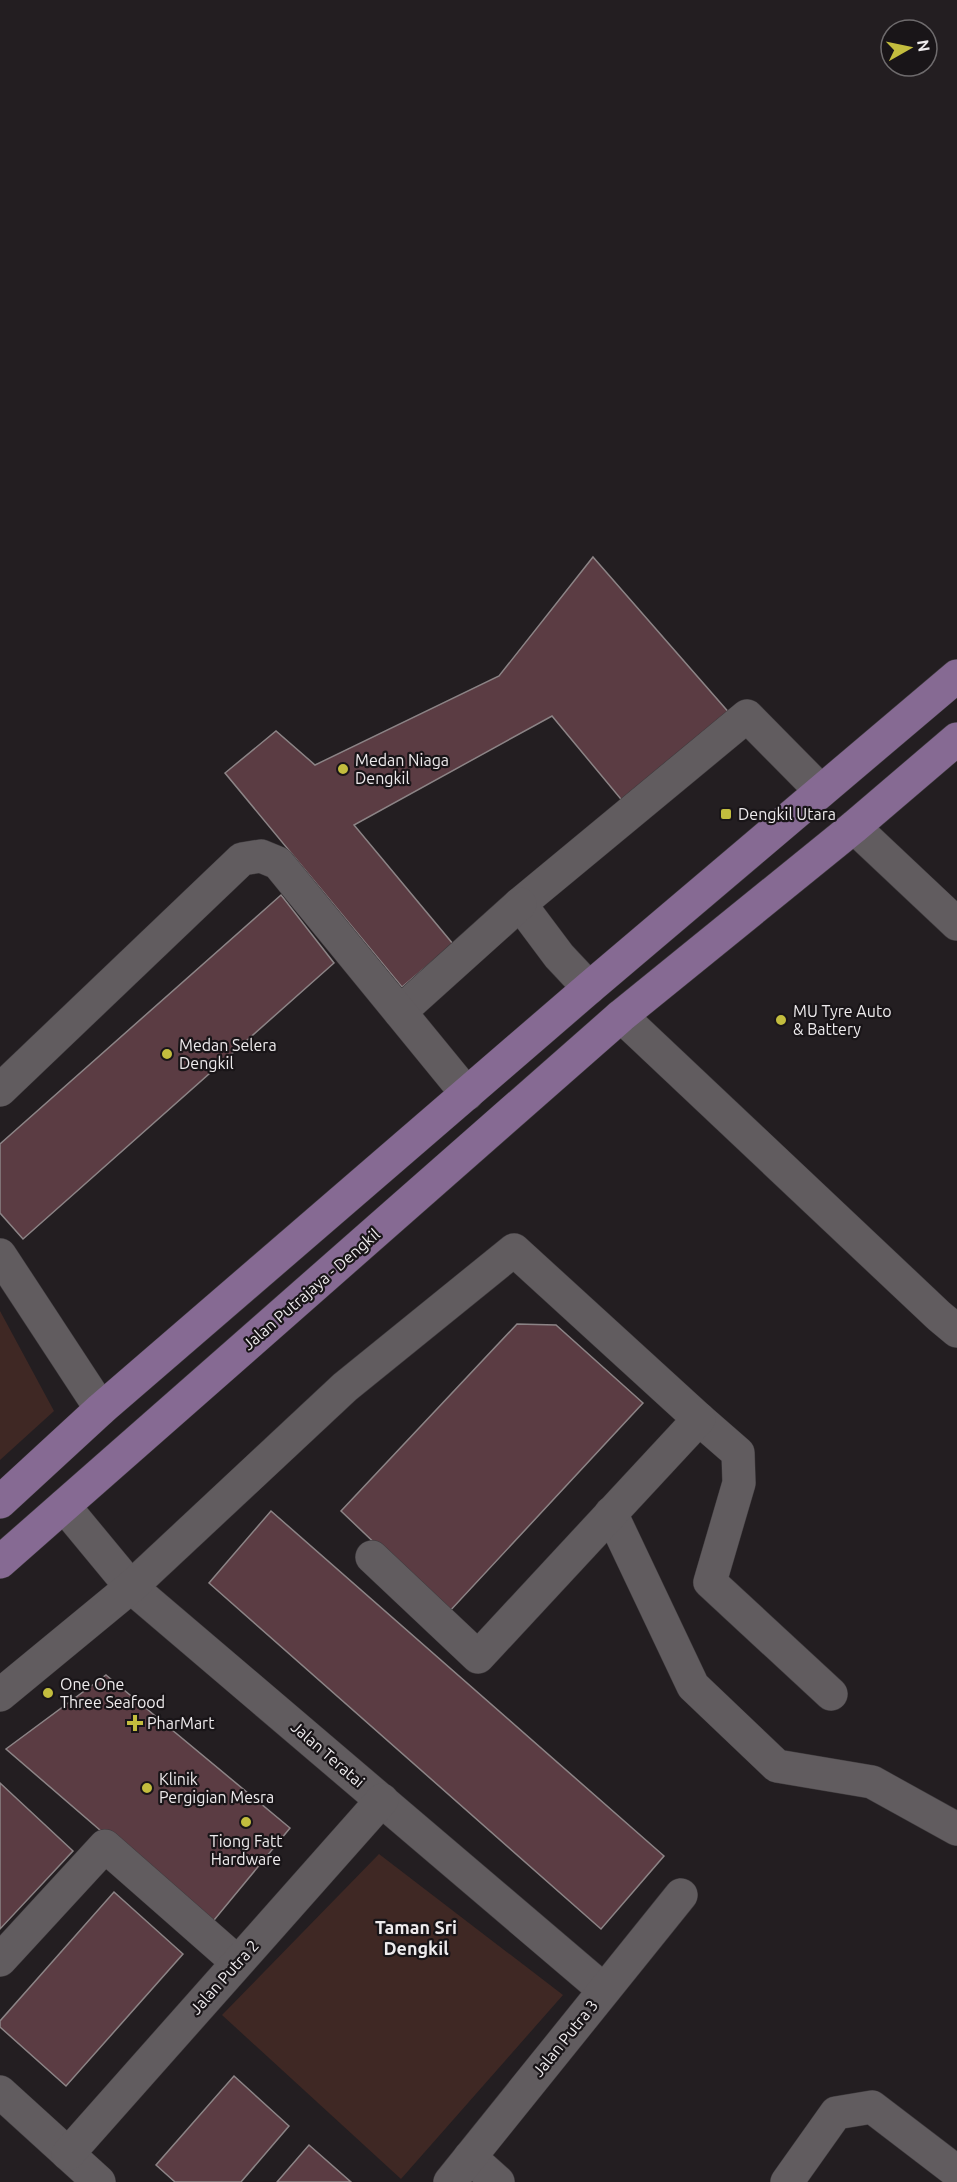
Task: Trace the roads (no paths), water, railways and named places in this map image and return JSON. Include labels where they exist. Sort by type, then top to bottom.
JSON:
[{"type":"main road","points":[[0,1502],[101,1409],[589,988],[957,676]]},
{"type":"main road","name":"Jalan Putrajaya - Dengkil","points":[[0,1562],[621,1016],[854,827],[957,739]]},
{"type":"street","points":[[400,1012],[520,904],[747,716],[821,791]]},
{"type":"street","points":[[854,827],[957,924]]},
{"type":"street","points":[[0,1089],[242,859],[261,856],[278,863],[467,1094]]},
{"type":"street","points":[[520,904],[559,956],[589,988]]},
{"type":"street","points":[[621,1016],[939,1316],[957,1330]]},
{"type":"street","points":[[0,1695],[131,1587],[345,1387],[514,1250],[738,1453],[739,1483],[710,1582],[831,1694]]},
{"type":"street","points":[[0,1255],[101,1409]]},
{"type":"street","points":[[372,1557],[478,1657],[699,1419]]},
{"type":"street","name":"Jalan Teratai","points":[[64,1506],[131,1587],[604,1990]]},
{"type":"street","points":[[611,1513],[693,1686],[777,1766],[872,1782],[957,1829]]},
{"type":"street","name":"Jalan Putra 2","points":[[68,2154],[382,1800]]},
{"type":"street","points":[[0,1960],[105,1846],[237,1962]]},
{"type":"street","name":"Jalan Putra 3","points":[[450,2182],[681,1895]]},
{"type":"street","points":[[0,2092],[99,2182]]},
{"type":"street","points":[[787,2182],[836,2113],[872,2108],[957,2172]]},
{"type":"street","points":[[470,2157],[498,2182]]},
{"type":"place","name":"Medan Niaga Dengkil","points":[[343,769]]},
{"type":"place","name":"Dengkil Utara","points":[[726,814]]},
{"type":"place","name":"MU Tyre Auto & Battery","points":[[781,1020]]},
{"type":"place","name":"Medan Selera Dengkil","points":[[167,1054]]},
{"type":"place","name":"One One Three Seafood","points":[[48,1693]]},
{"type":"place","name":"PharMart","points":[[135,1723]]},
{"type":"place","name":"Klinik Pergigian Mesra","points":[[147,1788]]},
{"type":"place","name":"Tiong Fatt Hardware","points":[[246,1822]]},
{"type":"district","name":"Taman Sri Dengkil","points":[[416,1937]]}]
